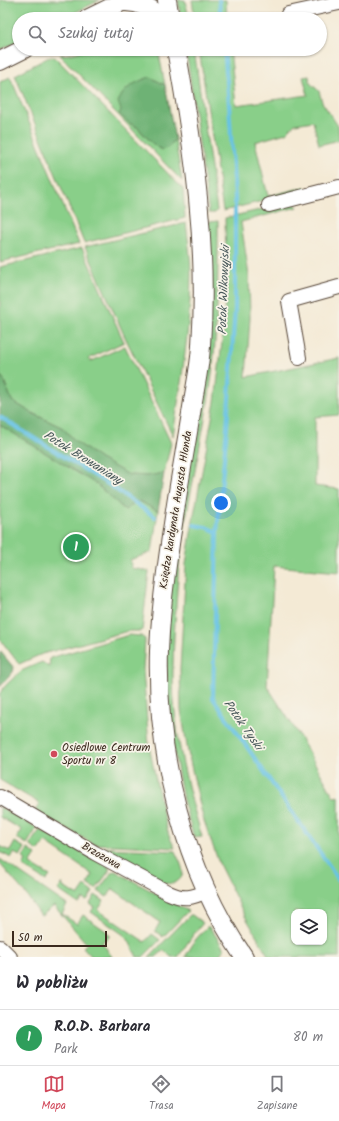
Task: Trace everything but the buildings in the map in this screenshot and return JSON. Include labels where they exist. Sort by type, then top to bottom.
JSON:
[{"type":"street","points":[[167,0],[169,12]]},
{"type":"street","points":[[101,12],[124,1],[137,3],[150,8],[155,12]]},
{"type":"street","points":[[297,12],[339,3]]},
{"type":"street","points":[[0,61],[12,55]]},
{"type":"street","name":"Księdza kardynała Augusta Hlonda","points":[[177,56],[196,173],[203,256],[203,318],[199,366],[165,585],[159,652],[160,708],[167,756],[177,807],[188,846],[219,917],[244,957]]},
{"type":"street","points":[[269,205],[339,188]]},
{"type":"street","points":[[299,358],[289,301],[339,287]]},
{"type":"street","name":"Brzozowa","points":[[0,797],[95,853],[175,896],[189,898],[207,891]]},
{"type":"street","points":[[0,947],[10,957]]},
{"type":"green space","points":[[0,0],[100,0],[76,12],[12,12],[12,44],[0,50]]},
{"type":"green space","points":[[178,0],[185,0],[188,12],[180,12]]},
{"type":"green space","points":[[192,0],[226,0],[227,12],[194,12]]},
{"type":"green space","points":[[51,56],[56,58],[183,189],[185,218],[84,243],[15,75]]},
{"type":"green space","points":[[61,56],[159,56],[165,85],[150,77],[129,123],[137,127],[153,144],[169,147],[175,139],[182,181]]},
{"type":"green space","points":[[187,56],[195,56],[217,210],[215,213],[209,213]]},
{"type":"green space","points":[[200,56],[231,56],[236,105],[308,95],[303,77],[309,76],[310,83],[319,91],[322,102],[338,126],[339,140],[319,145],[313,121],[295,124],[286,133],[255,142],[268,196],[305,187],[306,190],[223,211]]},
{"type":"green space","points":[[10,77],[79,244],[0,262],[0,82]]},
{"type":"green space","points":[[150,77],[165,85],[175,139],[169,147],[162,150],[153,144],[137,127],[129,123],[119,114],[121,110],[118,102],[124,92],[135,83]]},
{"type":"green space","points":[[294,202],[297,207],[241,222],[249,276],[250,318],[246,377],[339,358],[339,415],[315,417],[315,486],[339,489],[339,572],[274,566],[267,686],[297,732],[334,797],[339,796],[339,957],[269,957],[245,916],[220,866],[203,818],[188,752],[181,710],[180,669],[186,564],[215,402],[224,325],[226,264],[225,218]]},
{"type":"green space","points":[[218,221],[217,305],[213,368],[180,556],[174,646],[173,693],[179,744],[193,806],[202,837],[194,838],[183,800],[167,712],[166,618],[209,222]]},
{"type":"green space","points":[[186,223],[191,275],[189,315],[185,356],[173,436],[124,335],[85,247]]},
{"type":"green space","points":[[82,248],[124,342],[88,359],[92,361],[125,346],[171,443],[164,473],[148,476],[129,475],[100,459],[75,441],[63,428],[32,413],[12,401],[3,378],[0,376],[0,267]]},
{"type":"green space","points":[[0,376],[3,378],[12,401],[32,413],[63,428],[75,441],[100,459],[129,475],[148,476],[164,473],[158,511],[139,501],[125,510],[96,484],[0,425]]},
{"type":"green space","points":[[0,425],[96,484],[125,510],[139,501],[158,511],[152,552],[130,560],[131,568],[149,571],[142,631],[128,631],[42,654],[19,664],[0,639]]},
{"type":"green space","points":[[129,635],[141,636],[145,639],[143,670],[149,746],[163,814],[169,836],[175,848],[94,844],[35,812],[39,803],[0,780],[0,693],[6,685],[21,671],[42,662],[49,667],[50,658]]},
{"type":"green space","points":[[0,651],[14,668],[13,672],[0,687]]},
{"type":"green space","points":[[0,807],[37,828],[27,844],[17,838],[22,830],[0,817]]},
{"type":"green space","points":[[40,830],[109,867],[109,871],[96,889],[87,884],[93,875],[45,842],[38,851],[31,846],[30,844]]},
{"type":"green space","points":[[15,842],[25,848],[20,856],[14,853],[11,858],[0,852],[0,846],[10,851]]},
{"type":"green space","points":[[101,848],[175,851],[182,866],[182,877],[174,883],[164,883]]},
{"type":"green space","points":[[28,849],[36,855],[30,864],[50,876],[46,881],[23,866],[26,861],[23,857]]},
{"type":"green space","points":[[0,859],[67,905],[62,914],[77,924],[83,915],[106,931],[110,936],[102,942],[112,957],[92,957],[83,947],[87,944],[54,906],[41,916],[25,893],[0,864]]},
{"type":"green space","points":[[115,871],[188,911],[163,937],[155,931],[160,922],[113,889],[107,897],[98,891],[112,872]]},
{"type":"green space","points":[[62,884],[62,886],[78,896],[85,886],[93,892],[87,901],[83,899],[79,904],[58,890]]},
{"type":"green space","points":[[95,895],[104,901],[98,910],[145,942],[152,934],[160,940],[143,957],[137,957],[129,941],[124,935],[91,912],[94,907],[90,904]]},
{"type":"green space","points":[[190,915],[203,923],[178,957],[171,957],[164,950],[156,957],[149,957]]},
{"type":"green space","points":[[208,926],[224,949],[218,957],[185,957],[196,939]]},
{"type":"waterway","name":"Potok Wilkowyjski","points":[[219,0],[220,12]]},
{"type":"waterway","name":"Potok Wilkowyjski","points":[[225,56],[235,198],[235,308],[227,428],[217,532],[213,698],[339,880]]},
{"type":"waterway","name":"Potok Browaniany","points":[[0,417],[111,486],[155,517]]},
{"type":"waterway","points":[[194,525],[206,527],[217,532]]},
{"type":"place","name":"R.O.D. Barbara","points":[[76,547]]},
{"type":"place","name":"Osiedlowe Centrum Sportu nr 8","points":[[54,754]]},
{"type":"water label","name":"Potok Tyski","points":[[243,725]]}]
